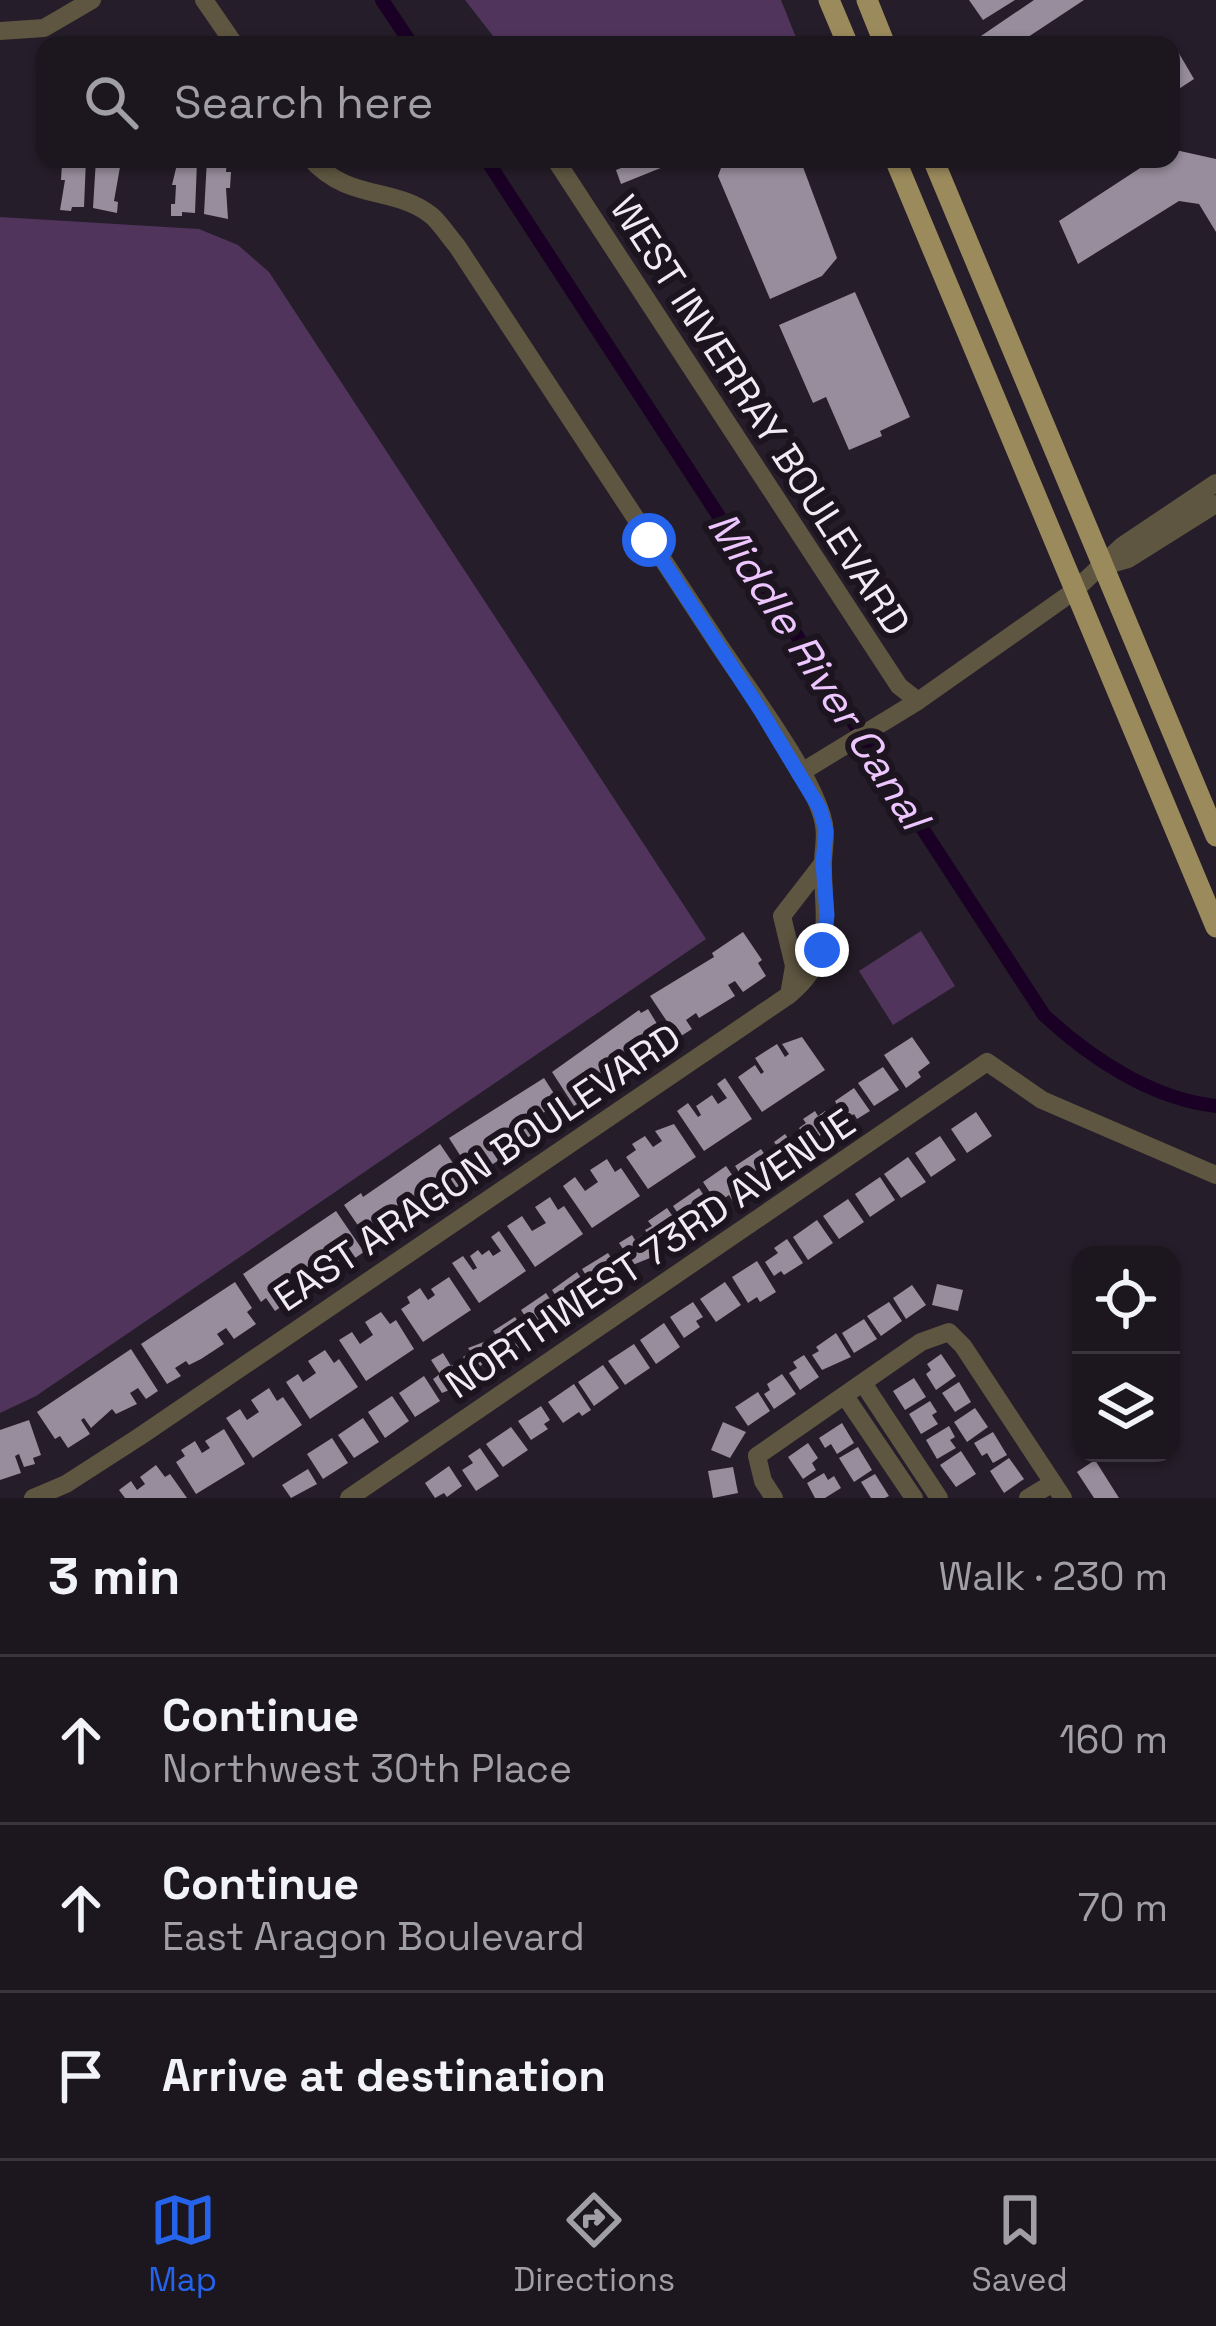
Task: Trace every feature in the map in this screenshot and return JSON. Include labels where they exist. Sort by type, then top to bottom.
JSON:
[{"type":"main road","points":[[829,0],[844,36]]},
{"type":"main road","points":[[867,0],[881,36]]},
{"type":"main road","points":[[899,168],[1216,927]]},
{"type":"main road","points":[[937,168],[1216,836]]},
{"type":"main road","points":[[914,203],[945,230],[964,234]]},
{"type":"main road","points":[[928,239],[947,244],[980,271]]},
{"type":"main road","points":[[1190,865],[1216,890]]},
{"type":"street","points":[[0,31],[44,28],[92,0]]},
{"type":"street","points":[[204,0],[229,36]]},
{"type":"street","points":[[322,168],[358,192],[412,205],[432,217],[457,246],[800,773],[918,701],[1074,591],[1122,546],[1216,483]]},
{"type":"street","name":"WEST INVERRAY BOULEVARD","points":[[561,168],[899,686],[918,701]]},
{"type":"street","points":[[1102,567],[1128,559],[1216,504]]},
{"type":"street","name":"EAST ARAGON BOULEVARD","points":[[33,1498],[66,1484],[139,1437],[789,995],[813,969],[822,950],[827,915],[826,831],[800,773]]},
{"type":"street","points":[[789,995],[794,966],[782,916],[823,863]]},
{"type":"street","points":[[796,896],[798,906],[790,926],[796,936],[808,941],[824,937]]},
{"type":"street","name":"NORTHWEST 73RD AVENUE","points":[[350,1498],[987,1062],[1042,1100],[1216,1174]]},
{"type":"street","points":[[774,1498],[763,1481],[757,1456],[920,1342],[949,1332],[1058,1490],[1028,1498]]},
{"type":"street","points":[[863,1383],[939,1498]]},
{"type":"street","points":[[845,1396],[914,1498]]},
{"type":"shaded area","points":[[465,0],[781,0],[795,36],[493,36]]},
{"type":"shaded area","points":[[0,217],[199,229],[238,245],[269,272],[706,939],[36,1396],[0,1413]]},
{"type":"shaded area","points":[[921,931],[955,986],[893,1025],[859,971]]},
{"type":"building","points":[[969,0],[1015,0],[983,20]]},
{"type":"building","points":[[1034,0],[1084,0],[1030,36],[981,36]]},
{"type":"building","points":[[1180,55],[1194,79],[1180,88]]},
{"type":"building","points":[[1180,151],[1216,159],[1216,232],[1199,204],[1179,201],[1078,264],[1059,221],[1140,168],[1180,168]]},
{"type":"building","points":[[62,168],[86,168],[84,207],[60,210],[65,180],[61,180]]},
{"type":"building","points":[[95,168],[120,168],[114,201],[118,202],[117,213],[93,208]]},
{"type":"building","points":[[176,168],[197,168],[195,213],[171,216],[176,185],[172,185]]},
{"type":"building","points":[[207,168],[226,168],[231,172],[230,188],[226,188],[228,219],[204,214]]},
{"type":"building","points":[[621,168],[661,168],[621,184],[616,170]]},
{"type":"building","points":[[721,168],[803,168],[837,258],[822,276],[770,299],[718,176]]},
{"type":"building","points":[[855,292],[910,417],[849,450],[826,397],[813,403],[779,325]]},
{"type":"building","points":[[743,932],[762,960],[758,963],[766,976],[743,992],[735,981],[728,985],[735,996],[699,1018],[696,1013],[686,1020],[692,1029],[678,1038],[650,996],[714,957],[712,953]]},
{"type":"building","points":[[648,1009],[662,1032],[656,1037],[665,1050],[642,1064],[634,1052],[626,1057],[632,1067],[609,1083],[596,1087],[593,1082],[582,1090],[587,1098],[574,1106],[552,1072],[639,1010]]},
{"type":"building","points":[[802,1037],[825,1070],[762,1112],[738,1077],[755,1065],[761,1074],[755,1058],[777,1044],[785,1057],[789,1054],[782,1044]]},
{"type":"building","points":[[912,1037],[930,1063],[906,1088],[884,1055]]},
{"type":"building","points":[[883,1067],[899,1090],[874,1106],[858,1083]]},
{"type":"building","points":[[544,1078],[567,1114],[555,1122],[548,1110],[540,1115],[546,1126],[527,1138],[523,1132],[502,1152],[495,1141],[491,1143],[501,1159],[480,1172],[472,1159],[465,1163],[449,1138]]},
{"type":"building","points":[[725,1078],[752,1119],[704,1151],[677,1111],[688,1103],[698,1117],[696,1106],[712,1095],[718,1104],[727,1098],[717,1084]]},
{"type":"building","points":[[854,1088],[870,1111],[840,1123],[831,1109]]},
{"type":"building","points":[[815,1111],[818,1116],[825,1111],[839,1132],[826,1140],[822,1134],[809,1144],[799,1128]]},
{"type":"building","points":[[976,1112],[992,1136],[967,1153],[951,1129]]},
{"type":"building","points":[[674,1124],[696,1157],[648,1189],[626,1157],[636,1150],[632,1144],[645,1136],[653,1147],[662,1141],[655,1131]]},
{"type":"building","points":[[785,1134],[790,1141],[798,1136],[809,1152],[782,1170],[771,1155],[779,1149],[774,1142]]},
{"type":"building","points":[[940,1136],[956,1160],[931,1177],[915,1153]]},
{"type":"building","points":[[440,1144],[457,1169],[451,1173],[460,1186],[422,1209],[415,1199],[407,1205],[413,1215],[392,1230],[387,1221],[379,1227],[385,1236],[372,1246],[344,1205]]},
{"type":"building","points":[[761,1149],[777,1173],[751,1190],[735,1166]]},
{"type":"building","points":[[908,1157],[926,1182],[901,1198],[884,1174]]},
{"type":"building","points":[[607,1159],[615,1172],[621,1168],[640,1196],[592,1228],[563,1186],[575,1177],[585,1191],[598,1182],[590,1170]]},
{"type":"building","points":[[726,1166],[746,1195],[734,1203],[729,1195],[717,1203],[703,1182]]},
{"type":"building","points":[[880,1177],[895,1200],[870,1217],[855,1194]]},
{"type":"building","points":[[699,1188],[716,1214],[704,1222],[699,1216],[686,1225],[673,1206]]},
{"type":"building","points":[[550,1197],[558,1210],[564,1206],[583,1234],[535,1267],[507,1226],[522,1216],[532,1231],[546,1223],[535,1207]]},
{"type":"building","points":[[848,1199],[864,1222],[839,1239],[823,1216]]},
{"type":"building","points":[[667,1208],[685,1234],[673,1243],[668,1235],[655,1245],[645,1230],[652,1226],[648,1221]]},
{"type":"building","points":[[336,1211],[364,1252],[352,1260],[344,1247],[334,1254],[342,1264],[323,1277],[319,1270],[298,1290],[291,1280],[287,1282],[297,1296],[275,1311],[266,1298],[261,1302],[243,1274]]},
{"type":"building","points":[[817,1220],[833,1243],[808,1260],[793,1237]]},
{"type":"building","points":[[499,1231],[526,1271],[479,1303],[452,1263],[463,1256],[473,1270],[477,1268],[470,1256],[478,1250],[482,1255],[489,1250],[493,1256],[501,1251],[491,1237]]},
{"type":"building","points":[[632,1235],[635,1240],[642,1235],[655,1256],[625,1268],[616,1253],[623,1249],[619,1243]]},
{"type":"building","points":[[787,1239],[803,1263],[774,1276],[765,1262]]},
{"type":"building","points":[[608,1253],[623,1276],[597,1293],[582,1269]]},
{"type":"building","points":[[757,1261],[776,1292],[748,1303],[732,1277]]},
{"type":"building","points":[[577,1272],[593,1296],[568,1314],[552,1290]]},
{"type":"building","points":[[449,1277],[471,1310],[423,1342],[401,1309],[410,1303],[407,1297],[420,1288],[428,1300],[435,1295],[431,1289]]},
{"type":"building","points":[[235,1282],[256,1324],[234,1339],[226,1328],[217,1334],[224,1344],[175,1368],[181,1376],[167,1384],[141,1344]]},
{"type":"building","points":[[725,1282],[741,1305],[716,1322],[700,1299]]},
{"type":"building","points":[[937,1284],[963,1290],[958,1311],[932,1305]]},
{"type":"building","points":[[912,1285],[926,1305],[906,1319],[893,1298]]},
{"type":"building","points":[[546,1293],[562,1318],[537,1334],[521,1310]]},
{"type":"building","points":[[693,1302],[703,1317],[696,1321],[700,1327],[684,1338],[670,1317]]},
{"type":"building","points":[[889,1302],[902,1321],[881,1336],[867,1316]]},
{"type":"building","points":[[381,1312],[390,1324],[396,1320],[414,1349],[366,1381],[339,1340],[352,1332],[360,1344],[373,1335],[365,1322]]},
{"type":"building","points":[[515,1317],[531,1340],[509,1355],[493,1331]]},
{"type":"building","points":[[864,1319],[877,1339],[854,1353],[842,1333]]},
{"type":"building","points":[[664,1323],[680,1347],[656,1364],[640,1340]]},
{"type":"building","points":[[836,1333],[851,1357],[822,1370],[812,1355]]},
{"type":"building","points":[[489,1340],[502,1359],[473,1371],[463,1357],[471,1352],[468,1348]]},
{"type":"building","points":[[634,1344],[650,1368],[625,1385],[608,1361]]},
{"type":"building","points":[[131,1349],[158,1391],[146,1399],[138,1388],[130,1393],[137,1404],[116,1414],[112,1409],[91,1428],[84,1418],[90,1434],[68,1448],[60,1436],[55,1439],[37,1412]]},
{"type":"building","points":[[325,1350],[334,1363],[339,1359],[358,1387],[310,1419],[286,1382],[298,1374],[303,1382],[316,1373],[308,1361]]},
{"type":"building","points":[[443,1353],[451,1366],[459,1360],[472,1381],[442,1393],[433,1379],[440,1374],[431,1360]]},
{"type":"building","points":[[941,1354],[956,1376],[936,1390],[926,1374],[931,1370],[927,1364]]},
{"type":"building","points":[[804,1355],[819,1377],[800,1390],[789,1373],[797,1368],[793,1362]]},
{"type":"building","points":[[603,1365],[619,1388],[594,1406],[578,1382]]},
{"type":"building","points":[[782,1374],[796,1394],[774,1409],[764,1394],[770,1390],[767,1384]]},
{"type":"building","points":[[424,1376],[440,1401],[415,1417],[399,1393]]},
{"type":"building","points":[[914,1378],[926,1397],[905,1410],[893,1391]]},
{"type":"building","points":[[959,1382],[971,1402],[955,1412],[942,1393]]},
{"type":"building","points":[[574,1384],[591,1410],[563,1423],[548,1402]]},
{"type":"building","points":[[269,1388],[277,1401],[283,1397],[302,1425],[253,1458],[226,1418],[240,1409],[247,1420],[259,1412],[251,1400]]},
{"type":"building","points":[[758,1392],[770,1411],[748,1426],[735,1407]]},
{"type":"building","points":[[392,1396],[409,1421],[385,1438],[368,1412]]},
{"type":"building","points":[[930,1401],[938,1424],[921,1434],[909,1414]]},
{"type":"building","points":[[541,1406],[550,1420],[544,1424],[548,1429],[531,1440],[518,1421]]},
{"type":"building","points":[[975,1408],[988,1427],[967,1442],[954,1422]]},
{"type":"building","points":[[363,1418],[379,1442],[354,1458],[338,1435]]},
{"type":"building","points":[[29,1420],[41,1455],[33,1458],[35,1464],[24,1467],[19,1454],[15,1456],[21,1473],[0,1480],[0,1430]]},
{"type":"building","points":[[723,1422],[746,1432],[730,1458],[711,1450]]},
{"type":"building","points":[[842,1423],[854,1443],[837,1454],[819,1438]]},
{"type":"building","points":[[949,1426],[956,1448],[937,1459],[926,1440]]},
{"type":"building","points":[[511,1427],[528,1450],[503,1467],[486,1444]]},
{"type":"building","points":[[224,1429],[245,1464],[196,1494],[176,1462],[185,1456],[181,1450],[195,1441],[202,1453],[210,1448],[205,1441]]},
{"type":"building","points":[[993,1432],[1007,1455],[993,1463],[974,1443]]},
{"type":"building","points":[[332,1438],[348,1463],[323,1479],[307,1454]]},
{"type":"building","points":[[808,1443],[818,1458],[812,1463],[816,1470],[803,1479],[788,1457]]},
{"type":"building","points":[[858,1447],[872,1470],[854,1482],[839,1458]]},
{"type":"building","points":[[480,1448],[499,1476],[476,1491],[462,1470],[473,1463],[468,1456]]},
{"type":"building","points":[[961,1451],[976,1474],[956,1487],[940,1465]]},
{"type":"building","points":[[1009,1458],[1024,1479],[1004,1493],[990,1471]]},
{"type":"building","points":[[1096,1462],[1119,1498],[1094,1498],[1077,1472]]},
{"type":"building","points":[[156,1465],[165,1477],[170,1474],[187,1498],[125,1498],[119,1490],[131,1481],[137,1490],[145,1484],[140,1477]]},
{"type":"building","points":[[449,1466],[462,1486],[447,1497],[444,1493],[435,1498],[425,1483]]},
{"type":"building","points":[[733,1467],[738,1493],[713,1498],[708,1471]]},
{"type":"building","points":[[308,1469],[317,1484],[291,1498],[282,1485]]},
{"type":"building","points":[[824,1473],[828,1480],[834,1476],[841,1488],[815,1498],[807,1483]]},
{"type":"building","points":[[875,1474],[889,1496],[871,1498],[861,1482]]},
{"type":"waterway","name":"Middle River Canal","points":[[382,0],[406,36]]},
{"type":"waterway","name":"Middle River Canal","points":[[492,168],[1044,1015],[1123,1074],[1169,1095],[1216,1106]]},
{"type":"route","points":[[649,540],[820,809],[826,831],[827,915],[822,950]]}]
